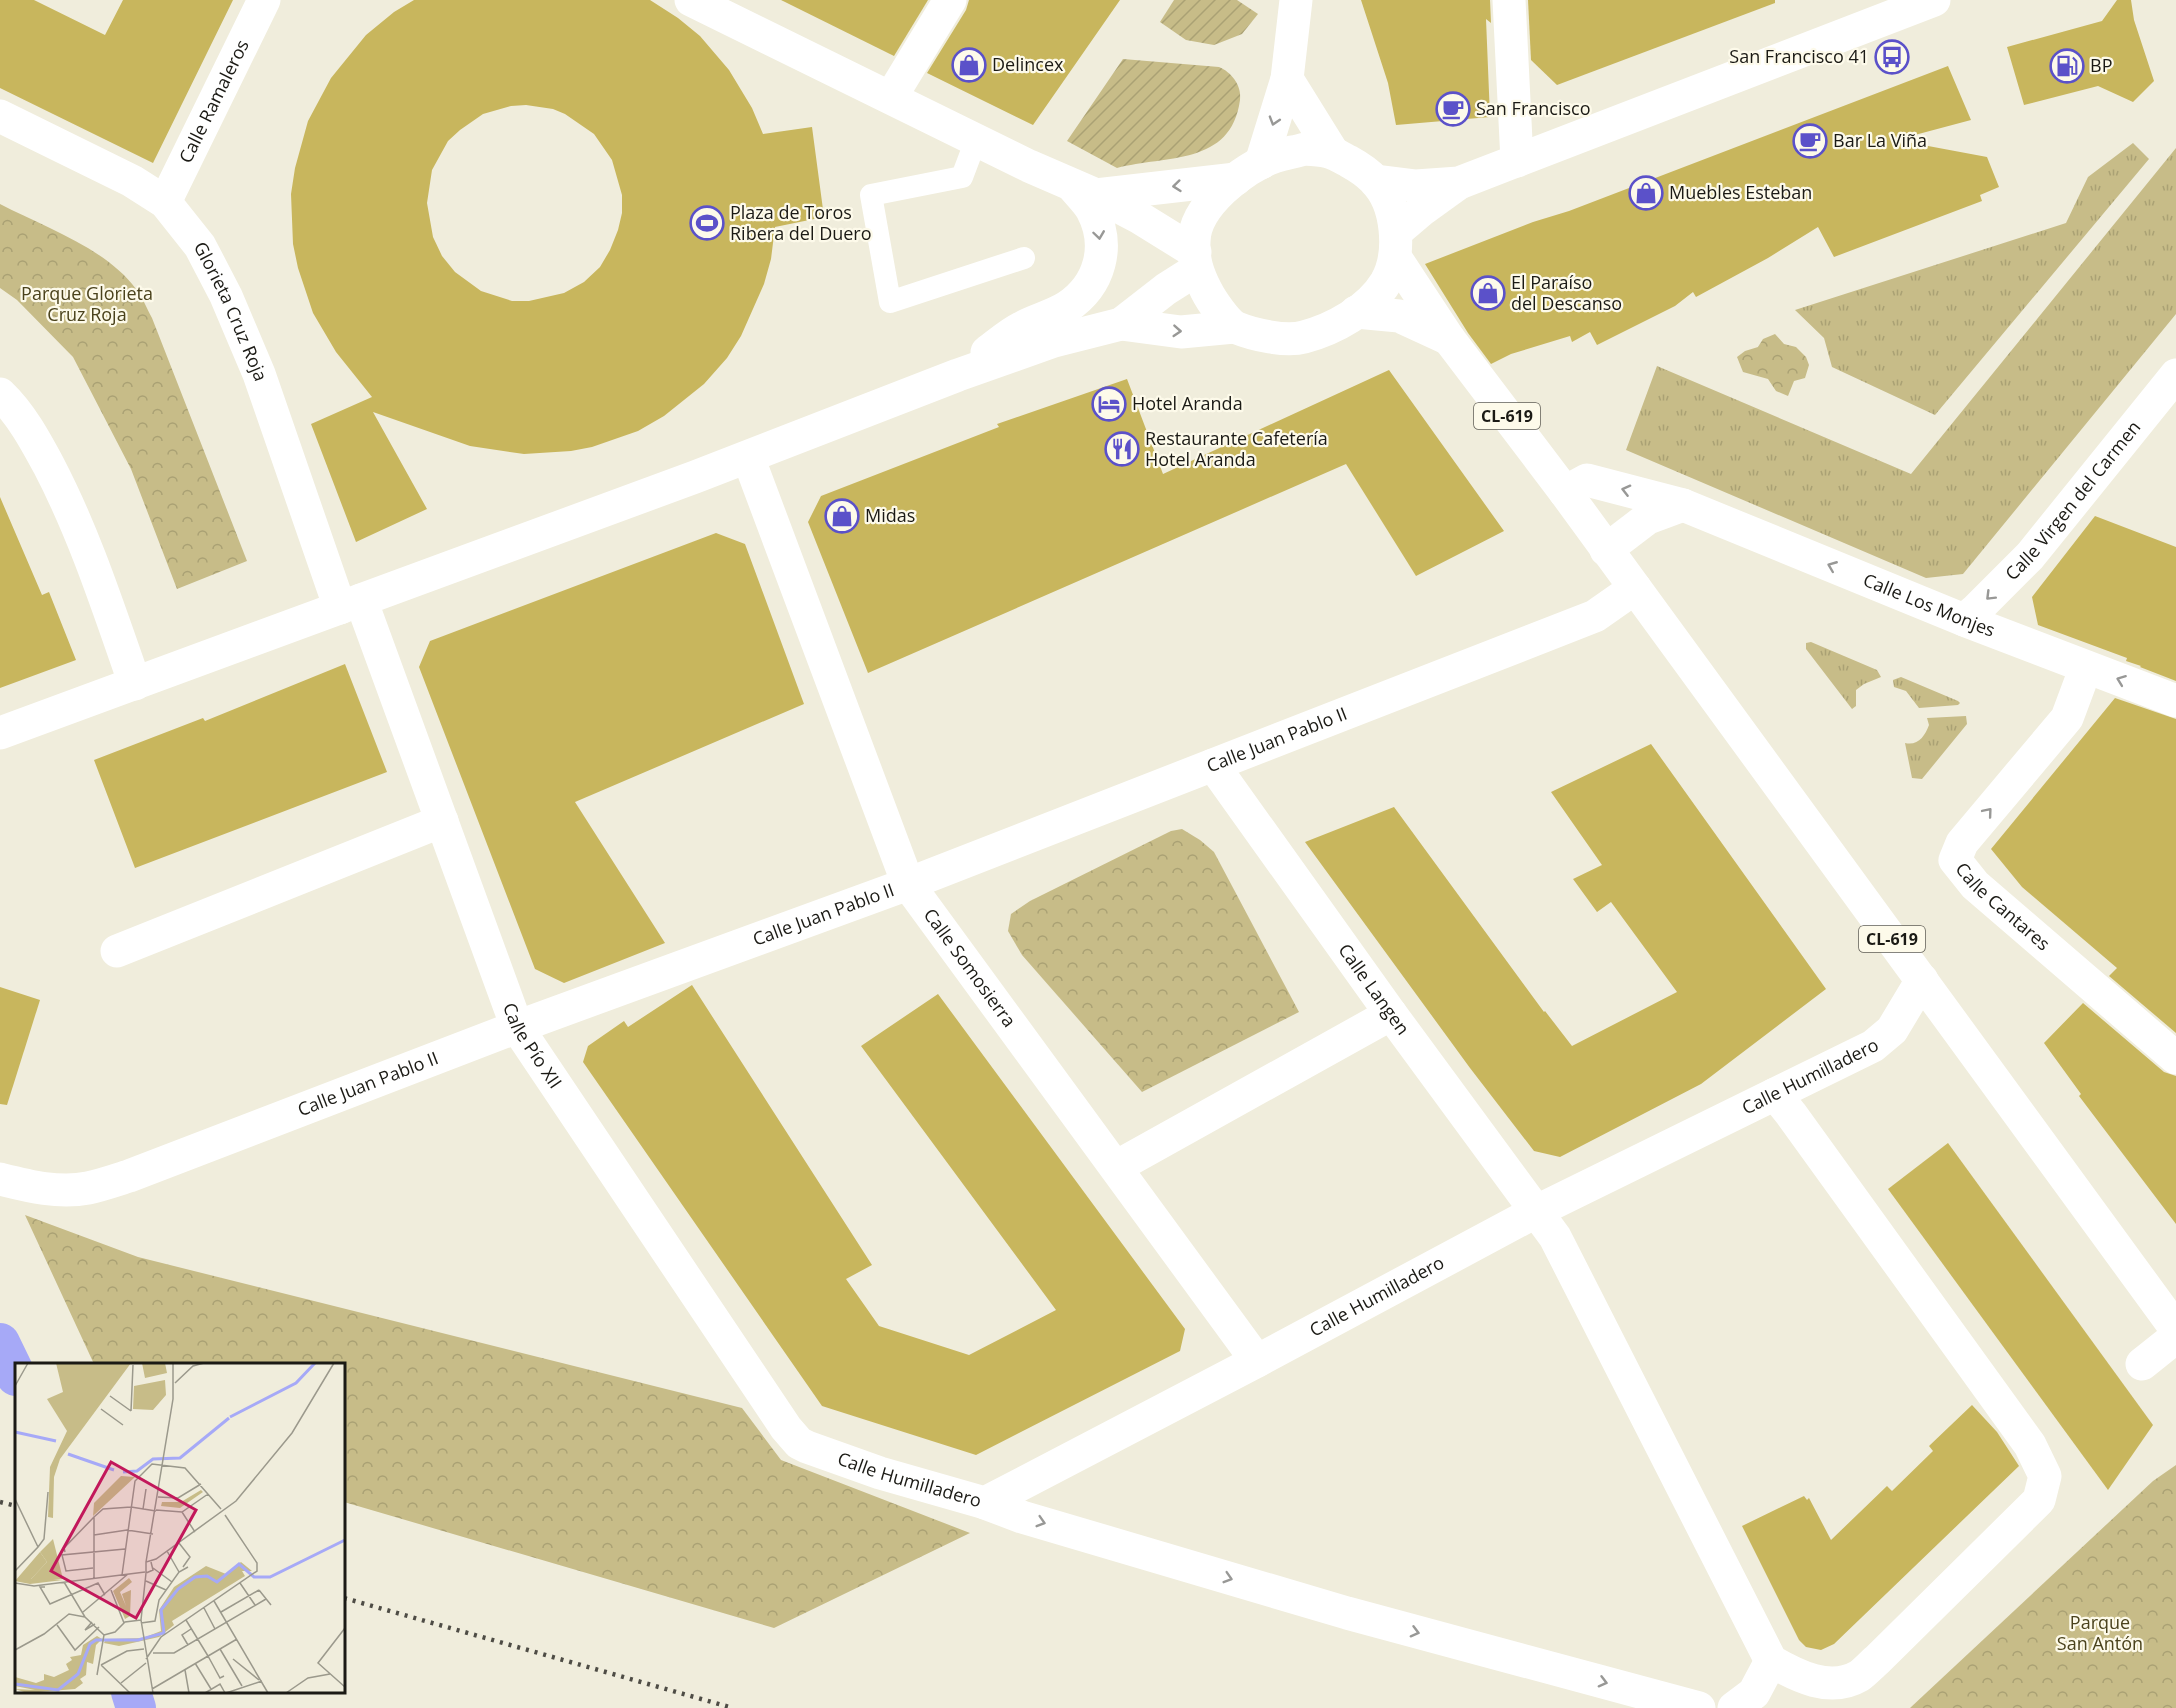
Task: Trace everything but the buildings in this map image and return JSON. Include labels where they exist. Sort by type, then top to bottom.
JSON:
[{"type":"street","name":"Calle Ramaleros","points":[[165,202],[264,0]]},
{"type":"street","points":[[691,0],[1140,218],[1196,261]]},
{"type":"street","points":[[891,98],[950,0]]},
{"type":"street","points":[[1248,171],[1287,79],[1296,0]]},
{"type":"street","points":[[1509,0],[1517,161]]},
{"type":"street","points":[[0,733],[748,457],[958,375],[1054,341],[1121,324],[1181,332],[1234,327],[1260,336],[1302,338],[1340,323],[1366,305],[1386,282],[1396,244],[1423,209],[1459,183],[1934,0]]},
{"type":"street","points":[[1287,79],[1333,153]]},
{"type":"street","name":"Glorieta Cruz Roja","points":[[0,116],[132,181],[165,202],[200,246],[226,296],[259,374],[351,604]]},
{"type":"street","points":[[1234,327],[1211,300],[1196,261],[1194,240],[1203,213],[1220,192],[1248,171],[1273,157],[1305,149],[1333,153],[1358,166],[1376,181],[1389,204],[1396,244],[1449,339]]},
{"type":"street","points":[[1084,190],[1248,171]]},
{"type":"street","points":[[1376,181],[1416,186],[1459,183]]},
{"type":"street","points":[[958,375],[1018,329],[1066,307],[1084,293],[1098,273],[1101,249],[1099,228],[1084,190]]},
{"type":"street","points":[[1121,324],[1166,289],[1196,261]]},
{"type":"street","points":[[1356,312],[1399,316],[1449,339]]},
{"type":"street","name":"CL-619","points":[[1449,339],[1635,588],[2176,1329]]},
{"type":"street","name":"Calle Virgen del Carmen","points":[[1964,620],[1977,610],[2030,556],[2176,375]]},
{"type":"street","points":[[0,394],[32,433],[61,489],[84,543],[135,684]]},
{"type":"street","name":"Calle Somosierra","points":[[748,457],[908,884],[1257,1361]]},
{"type":"street","name":"Calle Los Monjes","points":[[1564,492],[1587,480],[1683,505],[1964,620],[2176,701]]},
{"type":"street","points":[[1606,550],[1648,518],[1683,505]]},
{"type":"street","name":"Calle Juan Pablo II","points":[[0,1179],[30,1187],[57,1190],[87,1188],[129,1176],[517,1027],[908,884],[1595,616],[1635,588]]},
{"type":"street","name":"Calle Pío XII","points":[[351,604],[442,822],[517,1027],[786,1428],[799,1443]]},
{"type":"street","name":"Calle Cantares","points":[[2086,667],[2067,718],[1962,843],[1955,860],[1975,885],[2176,1058]]},
{"type":"street","name":"Calle Langen","points":[[1213,765],[1391,1014],[1555,1237],[1771,1661]]},
{"type":"street","points":[[117,951],[442,822]]},
{"type":"street","name":"Calle Humilladero","points":[[799,1443],[880,1473],[985,1503],[1537,1211],[1874,1046],[1892,1030],[1922,980]]},
{"type":"street","points":[[1116,1167],[1391,1014]]},
{"type":"street","points":[[1734,1708],[1754,1693],[1771,1661],[1807,1679],[1839,1684],[1859,1676],[2039,1500],[2045,1476],[2023,1436],[1775,1094]]},
{"type":"street","points":[[2142,1364],[2176,1337]]},
{"type":"street","points":[[985,1503],[1022,1517],[1347,1613],[1699,1708]]},
{"type":"lane","points":[[976,140],[962,177],[872,195],[890,302],[1024,258]]},
{"type":"green space","points":[[1174,0],[1237,0],[1258,14],[1242,34],[1214,45],[1186,40],[1160,22]]},
{"type":"green space","points":[[1123,59],[1223,69],[1235,80],[1240,94],[1234,121],[1224,137],[1194,154],[1117,168],[1067,141]]},
{"type":"green space","points":[[2133,143],[2149,159],[1935,415],[1832,367],[1824,338],[1795,310],[2066,223],[2088,177]]},
{"type":"green space","points":[[2176,148],[2176,314],[1963,574],[1926,578],[1626,450],[1657,366],[1911,474]]},
{"type":"green space","name":"Parque Glorieta Cruz Roja","points":[[0,204],[91,250],[123,275],[138,292],[152,318],[247,561],[177,589],[131,469],[73,357],[17,300],[0,288]]},
{"type":"green space","points":[[1775,334],[1784,344],[1796,347],[1806,357],[1809,365],[1805,378],[1794,381],[1788,396],[1776,391],[1768,379],[1743,372],[1737,357],[1745,351],[1758,347],[1763,339]]},
{"type":"green space","points":[[1811,642],[1877,670],[1881,677],[1856,690],[1856,706],[1852,709],[1806,649],[1806,643]]},
{"type":"green space","points":[[1901,677],[1960,703],[1919,708],[1906,691],[1894,687],[1893,680]]},
{"type":"green space","points":[[1966,716],[1967,724],[1922,779],[1912,778],[1905,743],[1917,742],[1923,736],[1929,725],[1927,718]]},
{"type":"green space","points":[[1182,829],[1214,852],[1299,1012],[1142,1092],[1022,955],[1008,931],[1011,914],[1030,901],[1171,831]]},
{"type":"green space","points":[[25,1215],[138,1257],[742,1408],[781,1460],[970,1533],[774,1628],[345,1502],[345,1363],[94,1363]]},
{"type":"green space","name":"Parque San Antón","points":[[2176,1465],[2176,1708],[1910,1708],[2153,1481]]},
{"type":"waterway","points":[[0,1343],[15,1374]]},
{"type":"waterway","points":[[131,1693],[136,1708]]},
{"type":"railway","points":[[0,1502],[15,1506]]},
{"type":"railway","points":[[345,1598],[733,1708]]},
{"type":"place","name":"San Francisco 41","points":[[1892,57]]},
{"type":"place","name":"Delincex","points":[[969,65]]},
{"type":"place","name":"BP","points":[[2067,66]]},
{"type":"place","name":"San Francisco","points":[[1453,109]]},
{"type":"place","name":"Bar La Viña","points":[[1810,141]]},
{"type":"place","name":"Muebles Esteban","points":[[1646,193]]},
{"type":"place","name":"Plaza de Toros Ribera del Duero","points":[[707,223]]},
{"type":"place","name":"El Paraíso del Descanso","points":[[1488,293]]},
{"type":"place","name":"Hotel Aranda","points":[[1109,404]]},
{"type":"place","name":"Restaurante Cafetería Hotel Aranda","points":[[1122,449]]},
{"type":"place","name":"Midas","points":[[842,516]]}]
